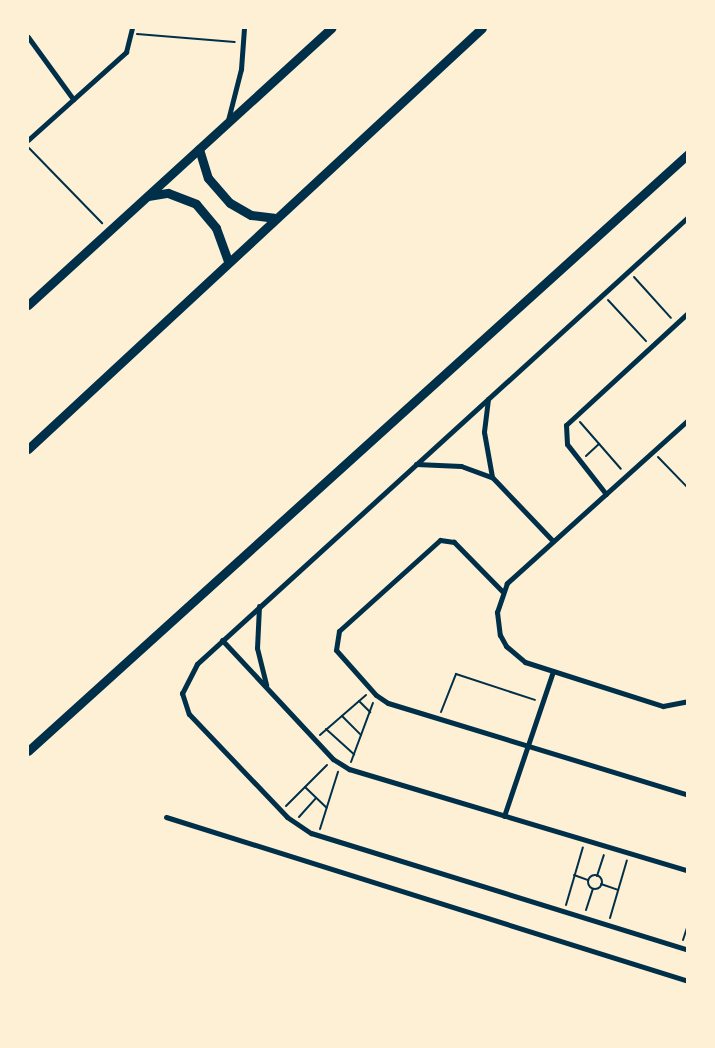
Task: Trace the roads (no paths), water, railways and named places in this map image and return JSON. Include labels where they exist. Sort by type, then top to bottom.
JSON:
[{"type":"main road","points":[[28,305],[331,28]]},
{"type":"main road","points":[[28,449],[274,218],[482,28]]},
{"type":"main road","points":[[199,149],[208,178],[230,203],[251,214],[274,218]]},
{"type":"main road","points":[[28,751],[688,154]]},
{"type":"main road","points":[[148,196],[168,193],[196,204],[220,236],[228,261]]},
{"type":"street","points":[[28,140],[126,52],[132,28]]},
{"type":"street","points":[[228,123],[244,43],[244,28]]},
{"type":"street","points":[[28,36],[73,99]]},
{"type":"street","points":[[688,217],[222,640],[191,670],[183,685],[182,700],[190,714],[281,811],[294,823],[317,836],[688,950]]},
{"type":"street","points":[[606,494],[580,462],[565,438],[566,425],[574,415],[688,313]]},
{"type":"street","points":[[488,398],[484,432],[492,477]]},
{"type":"street","points":[[688,420],[552,540],[502,591],[497,612],[500,636],[506,646],[525,662],[663,706],[688,701]]},
{"type":"street","points":[[416,464],[455,465],[492,477],[552,540]]},
{"type":"street","points":[[502,591],[454,542],[445,539],[436,542],[344,626],[336,637],[338,656],[376,695],[394,705],[688,795]]},
{"type":"street","points":[[259,606],[258,648],[267,688]]},
{"type":"street","points":[[222,640],[314,740],[333,759],[349,769],[688,871]]},
{"type":"street","points":[[504,816],[552,671]]},
{"type":"street","points":[[166,817],[688,981]]}]
